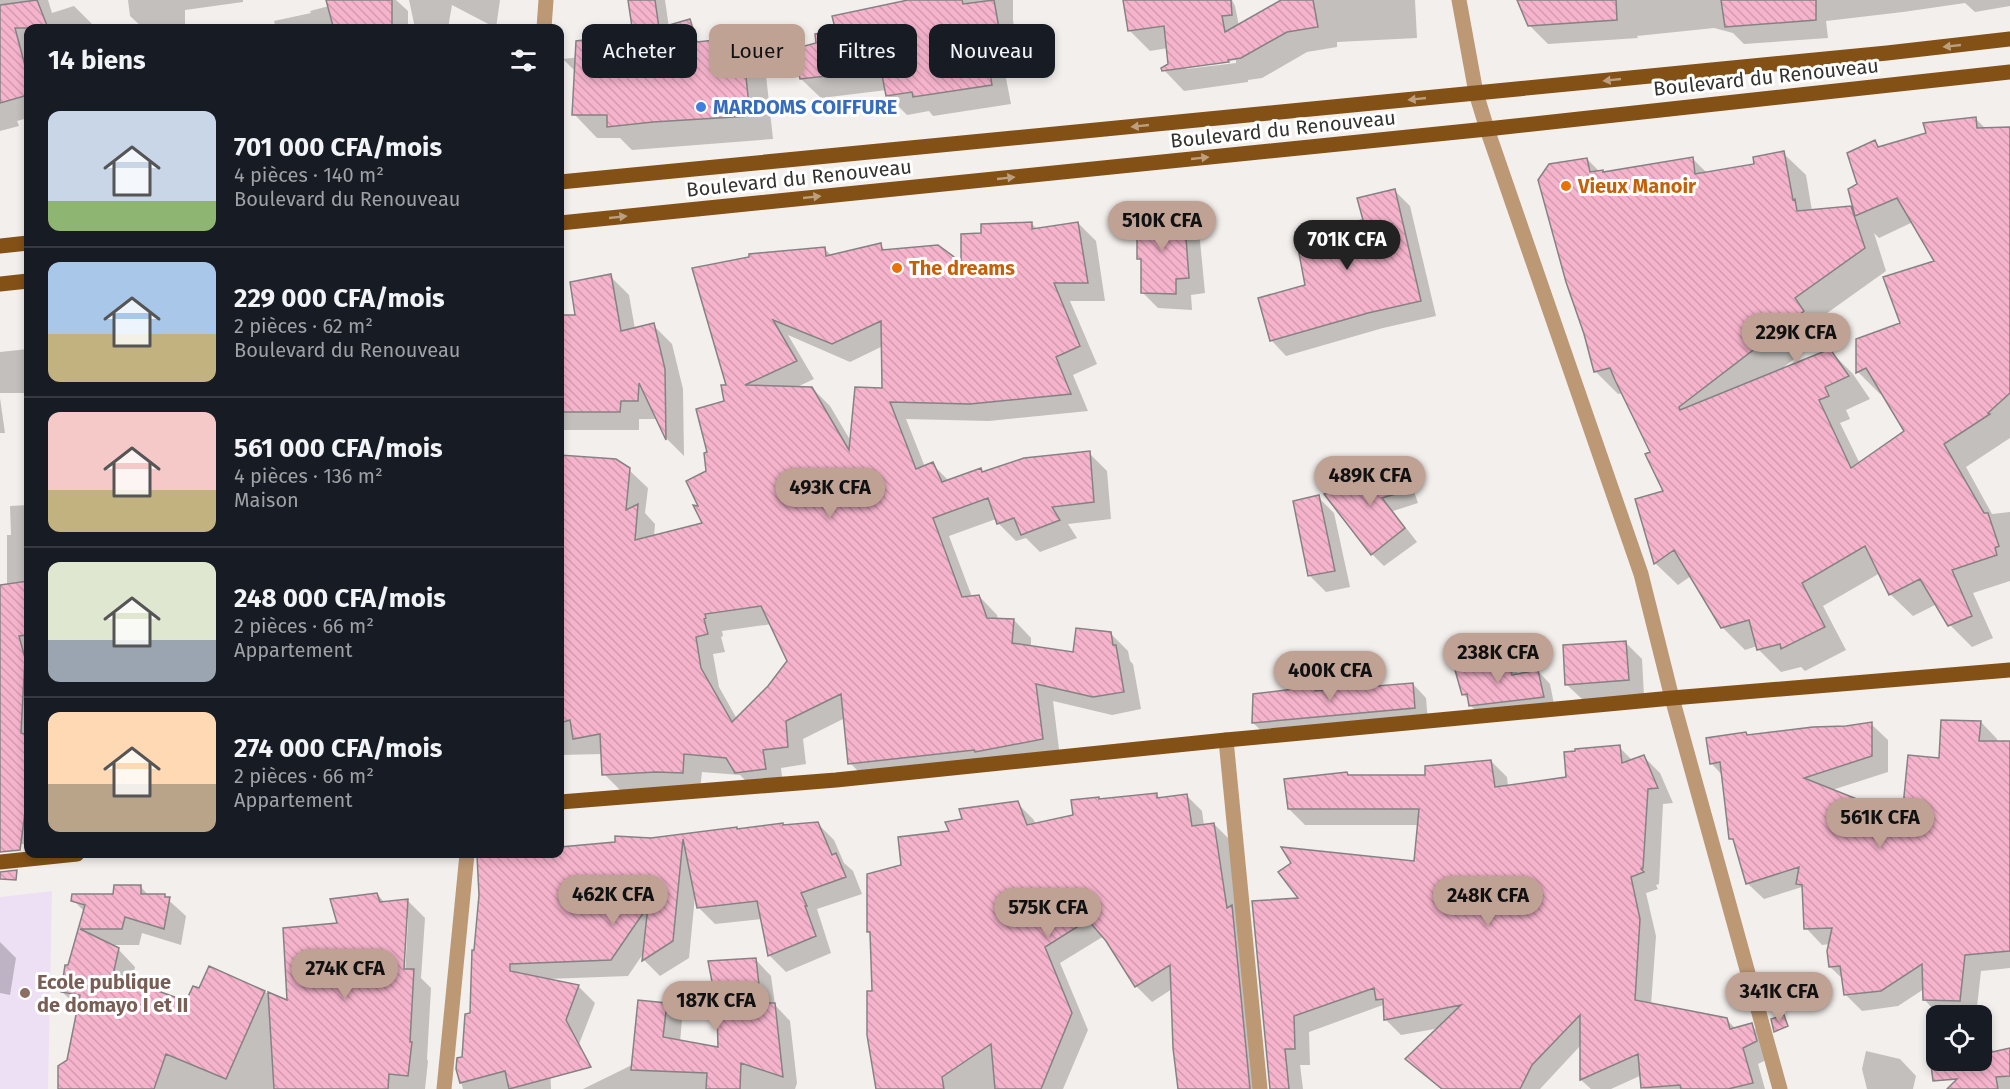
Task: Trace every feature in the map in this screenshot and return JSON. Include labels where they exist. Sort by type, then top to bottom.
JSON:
[{"type":"main road","name":"Boulevard du Renouveau","points":[[564,182],[2010,39]]},
{"type":"main road","name":"Boulevard du Renouveau","points":[[564,223],[1487,129],[2010,72]]},
{"type":"main road","points":[[0,246],[24,243]]},
{"type":"main road","points":[[0,284],[24,281]]},
{"type":"main road","points":[[564,801],[836,780],[1672,698],[2010,670]]},
{"type":"main road","points":[[0,862],[38,858]]},
{"type":"street","points":[[544,24],[546,0]]},
{"type":"street","points":[[1459,0],[1476,93],[1487,129],[1641,574],[1672,698],[1780,1089]]},
{"type":"street","points":[[1226,740],[1260,1089]]},
{"type":"street","points":[[444,1089],[467,858]]},
{"type":"shaded area","name":"Ecole publique de domayo I et II","points":[[52,891],[48,1089],[0,1089],[0,897]]},
{"type":"building","points":[[37,0],[46,24],[24,24],[24,28],[15,28],[24,62],[24,96],[0,103],[0,5]]},
{"type":"building","points":[[326,0],[392,0],[392,24],[332,24]]},
{"type":"building","points":[[628,0],[655,0],[658,24],[632,24]]},
{"type":"building","points":[[908,0],[962,0],[963,4],[994,0],[998,24],[929,24],[929,78],[991,78],[992,85],[913,97],[912,92],[886,96],[883,78],[917,78],[917,24],[834,24],[832,16]]},
{"type":"building","points":[[1123,0],[1231,0],[1232,15],[1222,16],[1225,32],[1281,0],[1313,0],[1318,27],[1287,32],[1241,58],[1228,60],[1229,62],[1162,71],[1161,68],[1168,64],[1164,26],[1128,31]]},
{"type":"building","points":[[1517,0],[1616,0],[1617,20],[1528,26]]},
{"type":"building","points":[[1721,0],[1816,0],[1816,20],[1725,27]]},
{"type":"building","points":[[690,19],[692,24],[673,24]]},
{"type":"building","points":[[815,34],[817,34],[817,77],[800,79],[805,78],[805,46],[816,43]]},
{"type":"building","points":[[582,40],[582,78],[697,78],[697,42],[709,41],[709,78],[746,78],[750,116],[607,127],[607,115],[572,115],[576,41]]},
{"type":"building","points":[[1976,117],[1977,128],[2010,127],[2010,393],[1988,413],[1990,414],[1944,444],[1984,513],[1988,513],[1999,546],[1995,548],[1997,555],[1952,570],[1972,616],[1948,626],[1920,579],[1889,595],[1865,546],[1802,583],[1825,627],[1781,649],[1780,644],[1757,650],[1749,620],[1721,628],[1674,550],[1654,564],[1635,499],[1663,491],[1645,454],[1650,452],[1610,368],[1594,372],[1538,180],[1549,164],[1587,158],[1590,172],[1603,170],[1603,172],[1693,157],[1695,174],[1754,164],[1753,157],[1784,151],[1797,211],[1851,206],[1865,248],[1795,298],[1804,311],[1679,407],[1680,410],[1830,349],[1849,376],[1825,387],[1829,396],[1819,400],[1851,468],[1904,431],[1866,368],[1856,373],[1856,339],[1900,323],[1883,277],[1934,261],[1897,198],[1855,216],[1848,189],[1857,184],[1847,153],[1875,140],[1878,147],[1926,133],[1923,123]]},
{"type":"building","points":[[1395,189],[1421,301],[1368,313],[1270,341],[1258,298],[1305,285],[1295,232],[1363,220],[1357,198]]},
{"type":"building","points":[[1184,212],[1189,278],[1176,279],[1176,294],[1141,293],[1141,259],[1137,259],[1137,216]]},
{"type":"building","points":[[1032,222],[1032,229],[1078,222],[1088,283],[1054,283],[1080,346],[1056,357],[1071,394],[970,404],[890,402],[916,469],[933,462],[942,482],[981,468],[982,472],[1024,458],[1090,451],[1094,502],[1052,507],[1060,520],[1021,535],[1014,518],[997,524],[988,498],[933,518],[962,597],[979,595],[987,618],[1014,619],[1012,643],[1073,652],[1076,628],[1111,632],[1113,645],[1116,645],[1124,692],[1093,697],[1036,684],[1043,739],[975,752],[974,750],[848,764],[841,694],[786,721],[788,747],[763,750],[766,769],[735,773],[726,758],[684,754],[683,773],[602,775],[600,734],[573,739],[570,720],[564,722],[564,455],[616,459],[630,468],[626,510],[638,504],[635,540],[702,523],[693,505],[698,506],[686,481],[706,471],[704,453],[707,452],[696,409],[724,401],[721,385],[726,385],[692,268],[749,257],[749,254],[825,247],[826,256],[881,243],[882,250],[938,245],[961,262],[961,234],[981,233],[981,224]],"holes":[[[773,320],[832,344],[881,321],[882,388],[855,387],[849,450],[812,387],[745,385],[797,361]],[[761,606],[787,661],[768,686],[732,722],[701,668],[696,637],[708,634],[705,614]]]},
{"type":"building","points":[[611,274],[621,331],[654,323],[665,369],[666,440],[639,383],[638,401],[621,401],[620,412],[564,412],[564,315],[575,315],[570,282]]},
{"type":"building","points":[[1398,465],[1406,491],[1382,498],[1405,528],[1371,555],[1324,494],[1339,491],[1337,486]]},
{"type":"building","points":[[1319,495],[1335,571],[1308,576],[1293,501]]},
{"type":"building","points":[[24,582],[24,635],[19,636],[24,654],[21,733],[24,734],[24,820],[20,850],[0,852],[0,585]]},
{"type":"building","points":[[1626,641],[1629,680],[1565,685],[1563,645]]},
{"type":"building","points":[[1504,659],[1505,664],[1510,663],[1512,675],[1538,670],[1544,697],[1469,706],[1467,694],[1462,695],[1455,670]]},
{"type":"building","points":[[1413,683],[1415,708],[1252,723],[1253,694],[1310,687],[1315,688],[1315,691]]},
{"type":"building","points":[[1941,720],[1981,721],[1979,741],[2010,741],[2010,951],[1965,955],[1960,1001],[1923,1000],[1922,964],[1881,991],[1844,995],[1840,966],[1829,967],[1827,951],[1832,928],[1804,929],[1802,885],[1796,884],[1799,867],[1746,884],[1733,839],[1729,839],[1720,762],[1710,764],[1706,738],[1746,732],[1747,735],[1872,722],[1872,756],[1804,778],[1902,817],[1908,755],[1939,758]]},
{"type":"building","points":[[1620,745],[1622,763],[1644,755],[1658,788],[1648,789],[1643,868],[1641,869],[1644,872],[1631,877],[1640,919],[1635,1000],[1727,1018],[1730,1029],[1752,1023],[1757,1041],[1743,1048],[1753,1083],[1728,1089],[1681,1089],[1680,1085],[1641,1088],[1638,1054],[1580,1080],[1580,1015],[1532,1065],[1520,1089],[1442,1089],[1405,1059],[1461,1005],[1384,1020],[1383,999],[1376,1000],[1374,988],[1294,1016],[1295,1049],[1285,1049],[1289,1089],[1270,1089],[1252,901],[1298,898],[1278,872],[1291,863],[1281,847],[1414,861],[1419,809],[1288,809],[1284,779],[1347,772],[1348,775],[1425,775],[1425,766],[1491,760],[1495,787],[1566,777],[1564,752]]},
{"type":"building","points":[[1157,793],[1157,798],[1187,794],[1192,826],[1214,823],[1227,908],[1232,905],[1250,1089],[1178,1089],[1173,1048],[1170,965],[1135,987],[1106,941],[1088,920],[1045,947],[1072,1013],[1041,1089],[995,1089],[991,1044],[942,1077],[944,1089],[876,1089],[867,1035],[867,991],[872,991],[870,932],[867,932],[867,874],[901,865],[898,837],[949,831],[945,822],[962,819],[959,809],[1018,801],[1027,825],[1073,815],[1071,800]]},
{"type":"building","points":[[818,822],[832,855],[836,853],[846,877],[801,893],[816,936],[768,956],[757,901],[697,908],[683,839],[673,941],[642,961],[648,906],[611,960],[510,964],[510,971],[579,985],[566,1020],[591,1067],[509,1089],[505,1071],[460,1083],[456,1069],[457,1058],[462,1057],[465,1014],[470,1013],[472,950],[474,950],[479,895],[477,858],[564,858],[564,847],[615,842],[615,836],[651,838],[737,827],[737,829],[783,823],[783,825]]},
{"type":"building","points":[[17,870],[16,880],[0,879],[0,872]]},
{"type":"building","points":[[114,885],[141,885],[141,894],[165,894],[165,897],[170,897],[164,929],[125,917],[122,929],[80,929],[119,948],[113,975],[186,1001],[193,986],[199,988],[209,966],[265,991],[226,1079],[166,1054],[154,1089],[58,1089],[58,1066],[67,1060],[80,995],[61,992],[65,965],[68,965],[85,905],[71,901],[72,894],[113,894]]},
{"type":"building","points":[[377,893],[380,902],[408,899],[404,969],[414,969],[410,1042],[412,1042],[408,1076],[389,1074],[388,1089],[274,1089],[268,992],[287,1000],[283,928],[337,923],[330,899]]},
{"type":"building","points":[[756,958],[761,1003],[775,1003],[783,1077],[741,1063],[740,1089],[706,1089],[707,1073],[631,1070],[638,1000],[667,1003],[663,1037],[718,1047],[718,1013],[708,961]]},
{"type":"building","points":[[1784,1015],[1788,1026],[1774,1032],[1771,1019]]},
{"type":"building","points":[[2010,1048],[2010,1076],[1996,1077],[1998,1089],[1947,1089],[1957,1079],[1933,1081],[1932,1071],[1992,1071],[1992,1052]]},
{"type":"place","name":"MARDOMS COIFFURE","points":[[701,107]]},
{"type":"place","name":"Vieux Manoir","points":[[1566,186]]},
{"type":"place","name":"The dreams","points":[[897,268]]},
{"type":"place","name":"Ecole publique de domayo I et II","points":[[25,993]]}]
